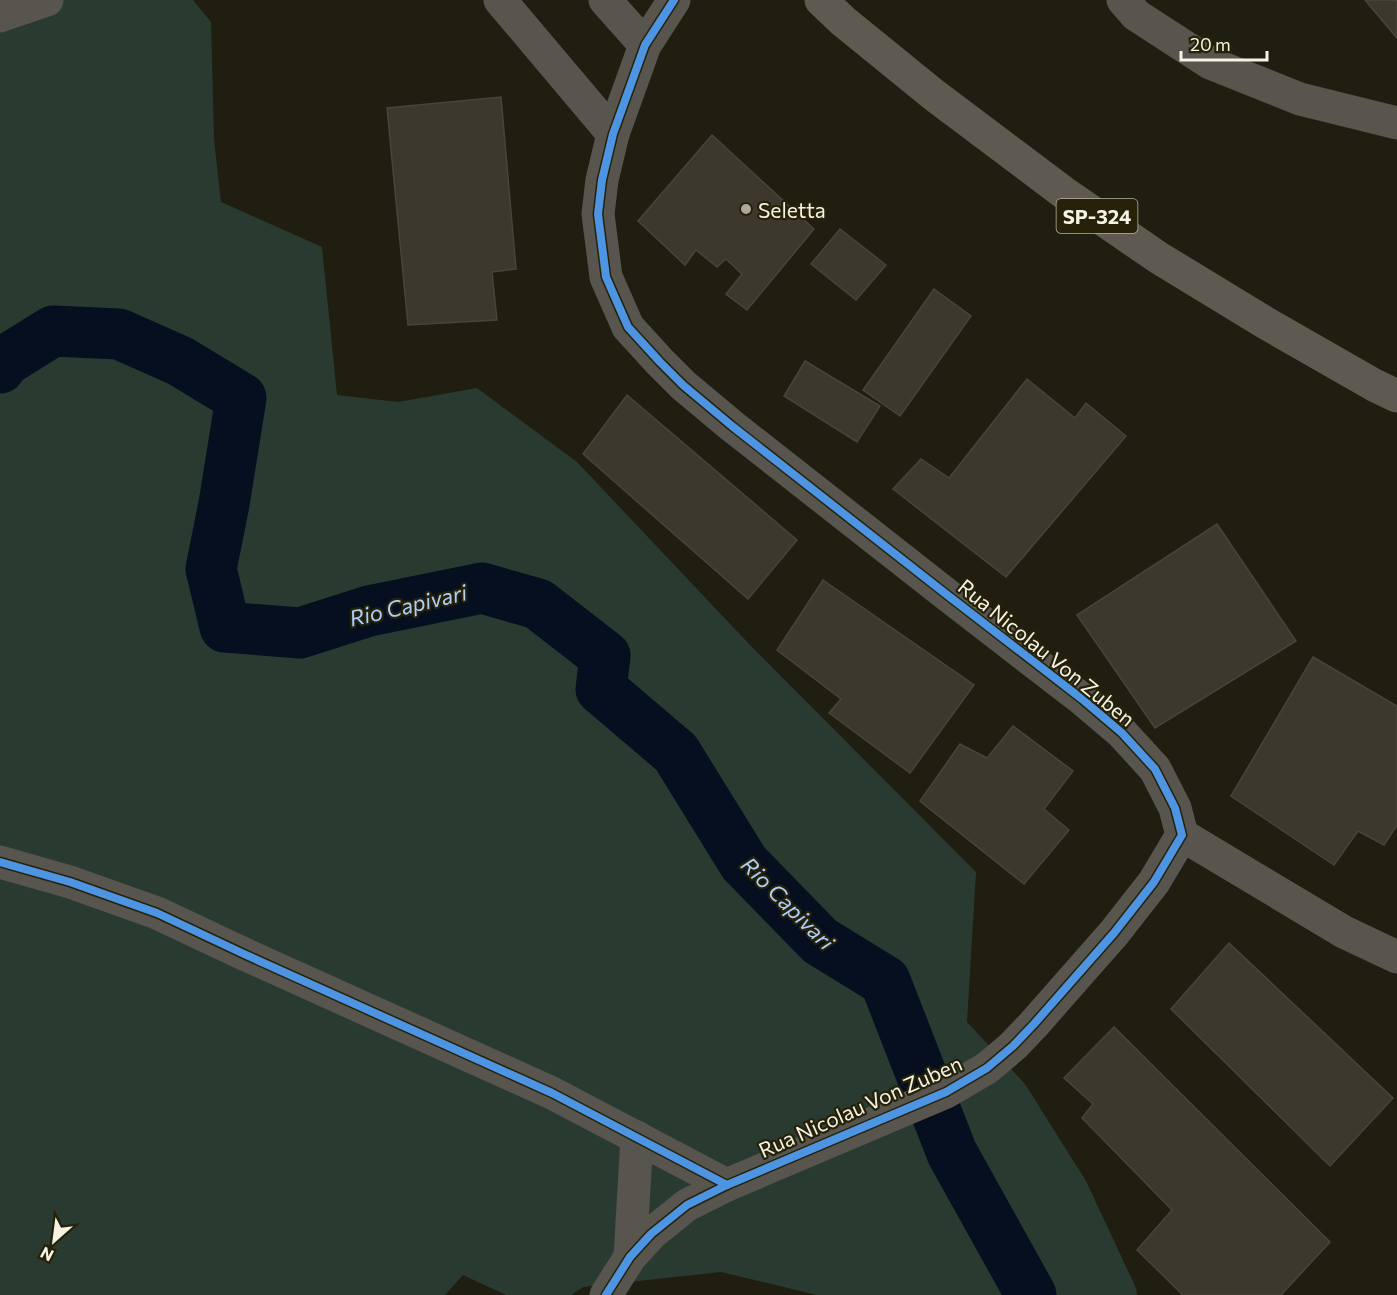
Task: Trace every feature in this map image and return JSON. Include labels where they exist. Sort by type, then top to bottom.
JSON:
[{"type":"highway","name":"SP-324","points":[[821,0],[843,21],[934,95],[1063,192],[1159,258],[1263,322],[1397,396]]},
{"type":"street","points":[[0,16],[47,0]]},
{"type":"street","points":[[500,0],[613,134]]},
{"type":"street","points":[[605,0],[645,45]]},
{"type":"street","name":"Rua Nicolau Von Zuben","points":[[606,1295],[630,1257],[651,1234],[687,1205],[727,1185],[892,1113],[946,1092],[987,1068],[1034,1024],[1114,933],[1148,891],[1182,835],[1175,808],[1155,769],[1122,733],[1082,699],[732,426],[683,385],[628,327],[606,277],[598,214],[602,180],[613,134],[645,45],[674,0]]},
{"type":"street","points":[[1124,0],[1136,15],[1210,63],[1300,99],[1397,123]]},
{"type":"street","points":[[1182,835],[1344,932],[1397,957]]},
{"type":"street","points":[[0,861],[70,882],[156,913],[552,1093],[727,1185]]},
{"type":"street","points":[[630,1257],[637,1137]]},
{"type":"green space","points":[[47,0],[193,0],[211,22],[214,140],[221,202],[322,247],[337,395],[398,402],[477,388],[577,462],[749,644],[976,872],[967,1022],[1025,1084],[1086,1181],[1136,1288],[1137,1295],[817,1295],[721,1272],[583,1287],[571,1295],[506,1295],[463,1275],[445,1295],[0,1295],[0,16]]},
{"type":"building","points":[[1365,0],[1397,0],[1397,38]]},
{"type":"building","points":[[501,97],[516,269],[492,272],[497,320],[408,325],[387,108]]},
{"type":"building","points":[[712,135],[814,229],[747,310],[726,294],[742,274],[726,259],[717,267],[696,250],[685,265],[638,221]]},
{"type":"building","points":[[840,229],[886,265],[856,300],[811,264]]},
{"type":"building","points":[[934,289],[971,316],[900,416],[863,390]]},
{"type":"building","points":[[805,361],[880,406],[857,442],[784,396]]},
{"type":"building","points":[[1027,379],[1075,418],[1086,403],[1126,436],[1006,577],[893,489],[921,459],[949,478]]},
{"type":"building","points":[[627,395],[797,540],[748,599],[583,454]]},
{"type":"building","points":[[1217,524],[1296,641],[1155,728],[1077,615]]},
{"type":"building","points":[[823,580],[974,685],[910,773],[829,713],[841,699],[777,650]]},
{"type":"building","points":[[1313,657],[1397,706],[1397,825],[1384,845],[1358,831],[1334,865],[1231,796]]},
{"type":"building","points":[[1013,726],[1073,771],[1044,809],[1069,830],[1024,884],[920,801],[960,744],[987,758]]},
{"type":"building","points":[[1229,943],[1393,1098],[1330,1166],[1171,1009]]},
{"type":"building","points":[[1114,1027],[1330,1242],[1281,1295],[1183,1295],[1137,1250],[1172,1210],[1082,1118],[1093,1104],[1064,1078]]},
{"type":"waterway","name":"Rio Capivari","points":[[0,368],[5,361],[53,331],[119,334],[180,361],[241,398],[211,569],[225,627],[300,633],[369,611],[482,588],[538,604],[605,656],[601,689],[676,753],[744,863],[820,941],[885,981],[952,1153],[1031,1295]]},
{"type":"cycle path","points":[[606,1295],[630,1257],[651,1234],[687,1205],[727,1185],[946,1092],[987,1068],[1034,1024],[1114,933],[1154,882],[1182,835],[1175,808],[1155,769],[1122,733],[1082,699],[732,426],[683,385],[628,327],[606,277],[598,214],[602,180],[613,134],[645,45],[674,0]]},
{"type":"cycle path","points":[[0,862],[70,882],[157,913],[552,1093],[727,1185]]},
{"type":"place","name":"Seletta","points":[[746,209]]}]
